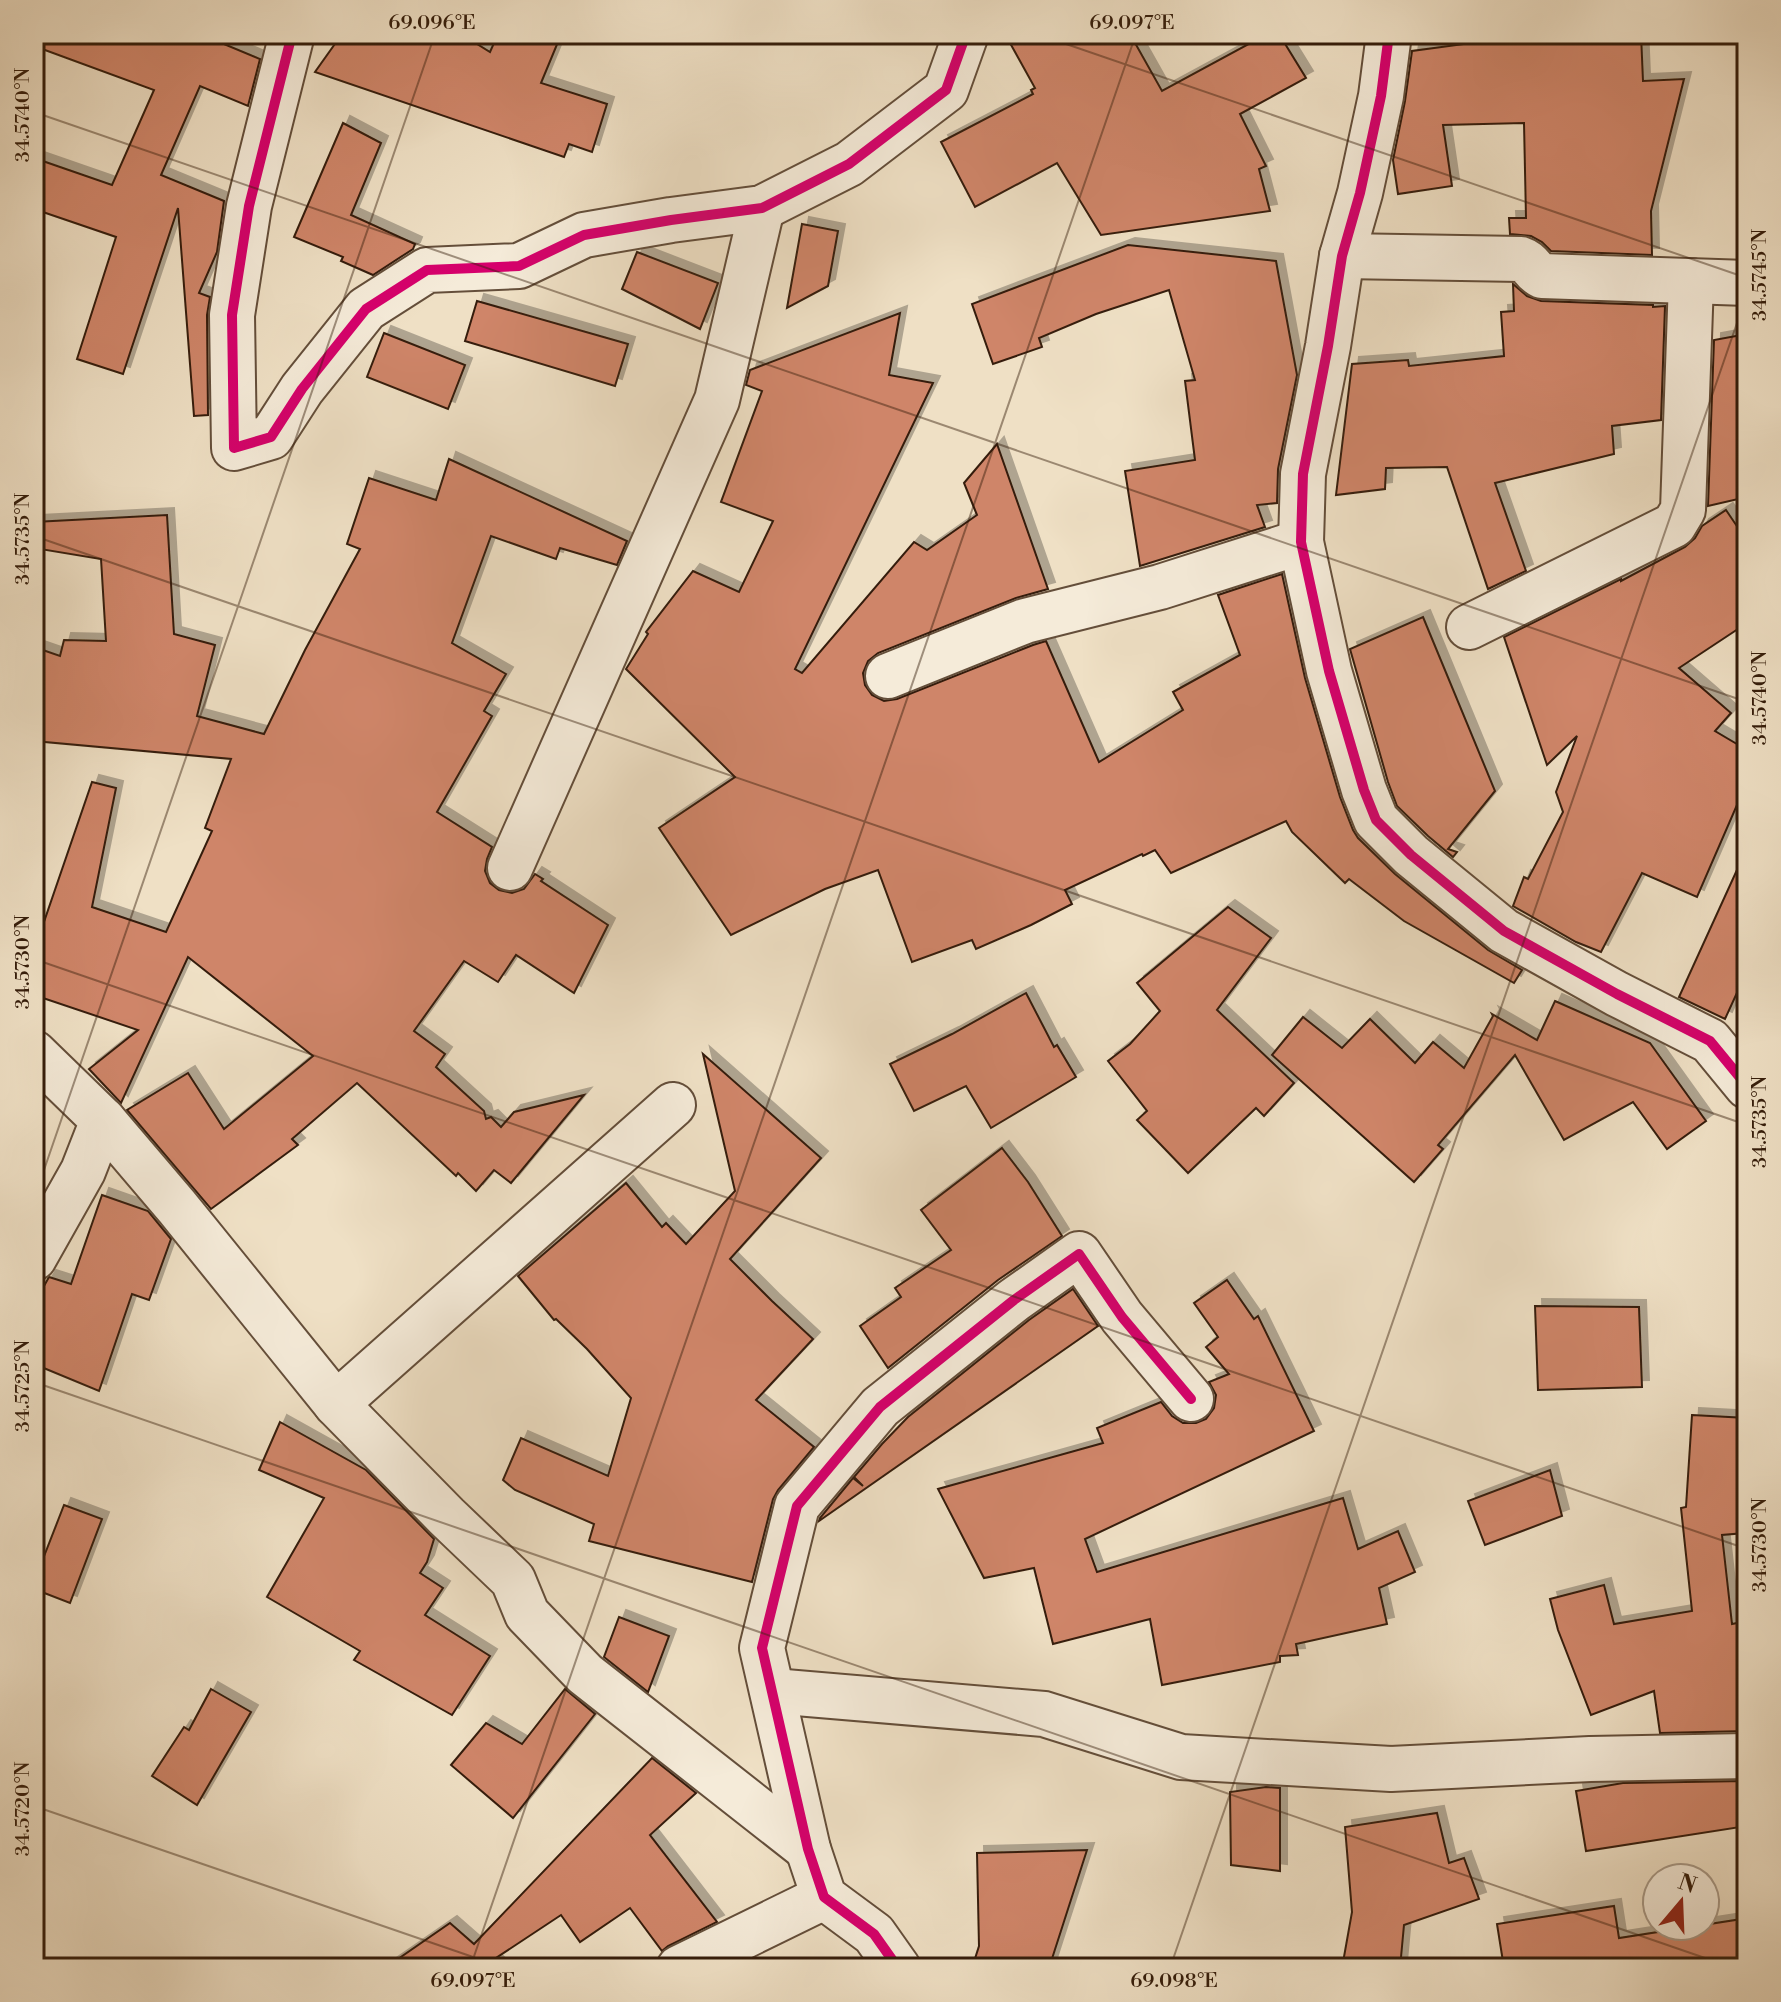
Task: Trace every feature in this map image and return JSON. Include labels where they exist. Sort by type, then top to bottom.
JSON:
[{"type":"street","points":[[292,34],[249,206],[232,315],[234,448],[271,437],[302,389],[366,309],[427,270],[519,266],[584,235],[762,208],[849,164],[946,90],[966,34]]},
{"type":"street","points":[[1389,34],[1381,96],[1360,193],[1342,256],[1303,474],[1301,542],[1329,671],[1364,790],[1376,820],[1411,855],[1504,931],[1710,1041],[1747,1086]]},
{"type":"street","points":[[510,868],[717,400],[762,208]]},
{"type":"street","points":[[1342,256],[1521,259],[1528,261],[1542,276],[1747,283]]},
{"type":"street","points":[[1469,627],[1674,525],[1683,510],[1691,281]]},
{"type":"street","points":[[888,676],[1025,621],[1160,587],[1301,542]]},
{"type":"street","points":[[34,1053],[103,1120],[336,1404],[513,1580],[527,1614],[585,1674],[808,1849]]},
{"type":"street","points":[[336,1404],[673,1105]]},
{"type":"street","points":[[34,1258],[83,1171],[103,1120]]},
{"type":"street","points":[[898,1968],[874,1934],[824,1897],[808,1849],[762,1648],[797,1506],[880,1407],[1014,1300],[1079,1254],[1122,1317],[1191,1399]]},
{"type":"street","points":[[773,1691],[1044,1714],[1181,1757],[1391,1769],[1590,1759],[1747,1756]]},
{"type":"street","points":[[679,1968],[824,1897]]},
{"type":"building","points":[[34,34],[200,34],[260,59],[248,106],[200,86],[161,175],[224,201],[217,252],[199,293],[210,297],[207,315],[208,415],[194,416],[178,208],[123,374],[77,359],[116,237],[34,209],[34,158],[112,185],[154,90],[34,46]]},
{"type":"building","points":[[342,34],[461,34],[490,52],[498,34],[537,34],[558,42],[541,83],[607,104],[592,152],[569,144],[564,157],[315,72]]},
{"type":"building","points":[[1005,34],[1130,34],[1162,91],[1267,34],[1279,34],[1306,78],[1240,114],[1266,166],[1259,169],[1270,211],[1101,235],[1057,163],[975,207],[941,142],[1033,94],[1031,90],[1035,88]]},
{"type":"building","points":[[1471,34],[1641,34],[1643,81],[1684,79],[1651,211],[1652,255],[1551,251],[1531,236],[1510,234],[1509,218],[1526,218],[1524,123],[1443,125],[1452,186],[1398,194],[1393,160],[1412,51],[1472,43]]},
{"type":"building","points":[[343,123],[381,143],[351,215],[415,244],[413,249],[373,275],[341,261],[343,257],[294,237]]},
{"type":"building","points":[[802,224],[838,231],[828,286],[787,308]]},
{"type":"building","points":[[1128,245],[1276,261],[1297,375],[1278,469],[1277,503],[1257,505],[1265,527],[1140,566],[1125,471],[1195,460],[1185,381],[1195,380],[1169,290],[1096,314],[1039,338],[1042,347],[993,364],[972,304]]},
{"type":"building","points":[[637,252],[718,283],[700,329],[622,289]]},
{"type":"building","points":[[1513,284],[1527,296],[1541,301],[1665,306],[1661,420],[1612,426],[1614,454],[1495,483],[1526,571],[1488,589],[1447,467],[1386,468],[1385,489],[1336,495],[1352,364],[1408,360],[1409,366],[1504,356],[1501,312],[1514,311]]},
{"type":"building","points":[[477,301],[628,344],[615,386],[465,341]]},
{"type":"building","points":[[900,313],[889,375],[933,383],[795,669],[802,673],[914,542],[927,550],[977,515],[964,483],[997,444],[1048,589],[1016,598],[878,653],[868,661],[863,673],[865,685],[872,695],[884,701],[897,699],[1046,641],[1099,762],[1183,710],[1173,692],[1240,655],[1218,595],[1282,574],[1305,678],[1340,797],[1353,830],[1395,874],[1488,950],[1522,970],[1514,983],[1404,921],[1349,879],[1345,883],[1292,832],[1286,821],[1171,873],[1155,850],[1142,854],[1065,890],[1072,904],[976,949],[972,940],[912,962],[878,870],[825,889],[731,935],[659,828],[735,777],[626,669],[648,634],[646,632],[693,571],[739,592],[773,521],[721,502],[762,391],[746,385],[750,370]]},
{"type":"building","points":[[384,333],[465,365],[448,409],[367,377]]},
{"type":"building","points":[[1747,334],[1747,497],[1708,506],[1714,340]]},
{"type":"building","points":[[449,459],[627,541],[617,565],[560,548],[556,559],[491,536],[452,643],[506,674],[484,711],[492,716],[437,812],[492,847],[485,871],[490,883],[499,890],[512,893],[524,889],[535,874],[608,925],[574,993],[516,955],[498,982],[464,961],[414,1031],[445,1054],[436,1067],[484,1111],[486,1119],[491,1117],[501,1127],[514,1112],[584,1095],[511,1183],[494,1170],[476,1191],[357,1083],[292,1139],[298,1145],[211,1209],[127,1110],[188,1073],[224,1129],[313,1056],[188,957],[121,1103],[89,1069],[138,1030],[34,995],[34,951],[92,782],[116,788],[92,907],[166,932],[212,831],[205,828],[231,759],[34,741],[34,647],[60,656],[64,640],[106,641],[101,559],[34,548],[34,522],[167,515],[174,634],[215,645],[197,716],[264,734],[360,549],[347,544],[369,478],[436,500]]},
{"type":"building","points":[[1726,510],[1747,541],[1747,623],[1679,668],[1731,713],[1715,731],[1747,750],[1747,782],[1697,897],[1642,873],[1601,952],[1576,942],[1513,906],[1524,877],[1528,879],[1563,812],[1556,792],[1577,736],[1547,765],[1504,637],[1685,547],[1702,526]]},
{"type":"building","points":[[1423,617],[1495,791],[1448,849],[1457,852],[1453,857],[1397,806],[1350,649]]},
{"type":"building","points":[[1747,848],[1747,971],[1725,1019],[1679,997]]},
{"type":"building","points":[[1228,907],[1271,938],[1217,1010],[1294,1083],[1264,1116],[1256,1108],[1188,1173],[1137,1120],[1147,1111],[1108,1061],[1130,1044],[1160,1011],[1137,983]]},
{"type":"building","points":[[1026,993],[1054,1047],[1057,1045],[1076,1077],[991,1128],[966,1086],[914,1111],[890,1064]]},
{"type":"building","points":[[1555,1001],[1650,1043],[1706,1121],[1667,1149],[1633,1102],[1564,1140],[1515,1055],[1438,1145],[1443,1149],[1414,1182],[1272,1055],[1303,1017],[1342,1048],[1370,1019],[1415,1063],[1433,1042],[1464,1068],[1492,1014],[1537,1040]]},
{"type":"building","points":[[703,1054],[821,1158],[730,1259],[813,1339],[756,1400],[814,1447],[773,1499],[752,1582],[589,1541],[594,1524],[515,1490],[503,1480],[521,1438],[608,1476],[631,1398],[587,1349],[554,1320],[518,1276],[626,1183],[662,1227],[666,1223],[686,1244],[735,1191]]},
{"type":"building","points":[[1002,1148],[1062,1236],[998,1280],[888,1368],[860,1326],[901,1297],[895,1288],[951,1250],[921,1210]]},
{"type":"building","points":[[102,1195],[148,1211],[171,1239],[149,1300],[132,1294],[99,1391],[34,1364],[34,1304],[49,1277],[71,1284]]},
{"type":"building","points":[[1227,1280],[1254,1319],[1258,1316],[1314,1431],[1085,1539],[1097,1572],[1343,1498],[1358,1549],[1398,1531],[1415,1572],[1379,1588],[1387,1624],[1296,1644],[1298,1655],[1280,1656],[1280,1662],[1162,1685],[1150,1619],[1053,1644],[1034,1568],[984,1578],[938,1489],[1103,1443],[1097,1428],[1161,1402],[1172,1416],[1183,1423],[1206,1419],[1214,1408],[1216,1395],[1209,1382],[1229,1374],[1206,1347],[1218,1337],[1194,1303]]},
{"type":"building","points":[[1073,1289],[1098,1326],[819,1521],[853,1478],[863,1486],[854,1477],[908,1417],[1029,1320]]},
{"type":"building","points":[[1535,1306],[1639,1307],[1642,1387],[1538,1390]]},
{"type":"building","points":[[1692,1415],[1747,1418],[1747,1465],[1738,1464],[1745,1533],[1722,1535],[1732,1624],[1747,1621],[1747,1731],[1660,1733],[1654,1691],[1591,1715],[1558,1630],[1550,1599],[1604,1585],[1614,1624],[1692,1611],[1681,1508],[1686,1507]]},
{"type":"building","points":[[280,1422],[366,1470],[434,1539],[420,1573],[443,1588],[425,1615],[490,1656],[452,1715],[354,1660],[360,1651],[267,1597],[324,1498],[259,1470]]},
{"type":"building","points":[[1550,1470],[1562,1516],[1485,1545],[1468,1501]]},
{"type":"building","points":[[64,1505],[102,1519],[70,1603],[34,1589]]},
{"type":"building","points":[[619,1617],[669,1636],[648,1692],[604,1657]]},
{"type":"building","points":[[211,1689],[251,1712],[197,1805],[152,1776],[184,1727],[189,1730]]},
{"type":"building","points":[[565,1689],[595,1714],[513,1818],[451,1765],[486,1723],[522,1744]]},
{"type":"building","points":[[652,1758],[696,1793],[650,1835],[717,1922],[662,1951],[630,1908],[580,1942],[561,1915],[493,1960],[501,1968],[385,1968],[450,1923],[474,1944]]},
{"type":"building","points":[[1747,1781],[1747,1826],[1586,1851],[1576,1791],[1623,1783]]},
{"type":"building","points":[[1280,1788],[1280,1871],[1231,1865],[1230,1792]]},
{"type":"building","points":[[1437,1813],[1449,1863],[1464,1858],[1479,1899],[1404,1925],[1400,1968],[1342,1968],[1352,1912],[1345,1827]]},
{"type":"building","points":[[1087,1850],[1049,1968],[972,1968],[979,1946],[977,1853]]},
{"type":"building","points":[[1614,1906],[1619,1938],[1641,1935],[1641,1942],[1721,1942],[1721,1922],[1742,1919],[1747,1968],[1504,1968],[1497,1924]]},
{"type":"cycle path","points":[[292,34],[249,206],[232,315],[234,448],[271,437],[302,389],[366,309],[427,270],[519,266],[584,235],[762,208],[849,164],[946,90],[966,34]]},
{"type":"cycle path","points":[[1389,34],[1381,96],[1360,193],[1342,256],[1303,474],[1301,542],[1329,671],[1364,790],[1376,820],[1411,855],[1504,931],[1710,1041],[1747,1086]]},
{"type":"cycle path","points":[[898,1968],[874,1934],[824,1897],[808,1849],[762,1648],[797,1506],[880,1407],[1014,1300],[1079,1254],[1122,1317],[1191,1399]]}]
